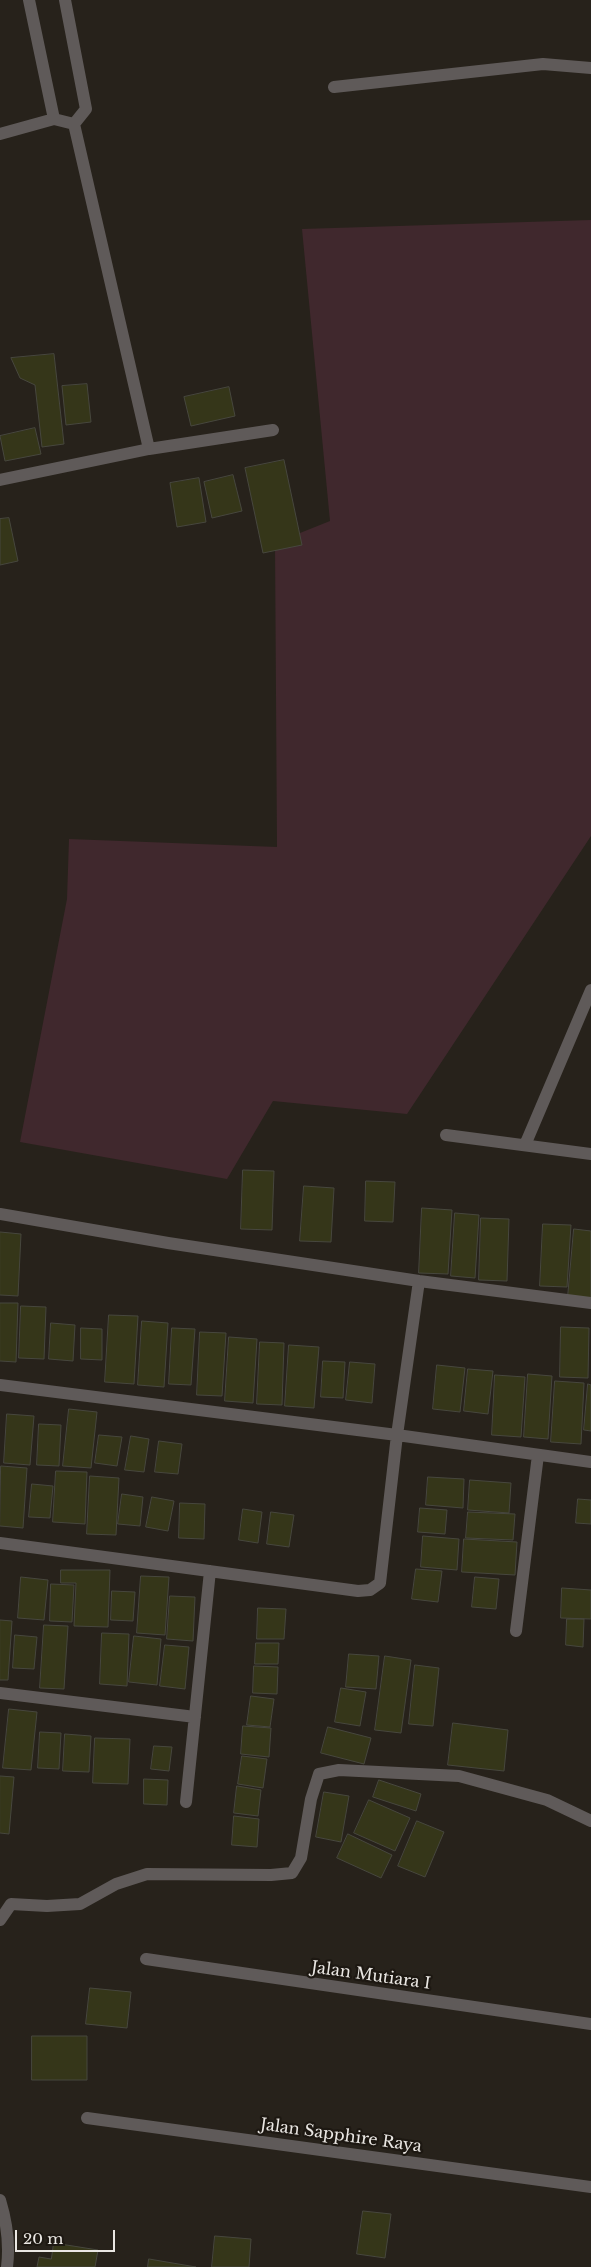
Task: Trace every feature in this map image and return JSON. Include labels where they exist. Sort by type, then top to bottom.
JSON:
[{"type":"street","points":[[29,0],[54,119]]},
{"type":"street","points":[[65,0],[86,109],[74,124]]},
{"type":"street","points":[[334,87],[543,64],[585,68]]},
{"type":"street","points":[[0,134],[54,119],[74,124]]},
{"type":"street","points":[[74,124],[149,449]]},
{"type":"street","points":[[0,480],[149,449],[273,430]]},
{"type":"street","points":[[525,1145],[591,990]]},
{"type":"street","points":[[446,1135],[591,1154]]},
{"type":"street","points":[[0,1214],[168,1243],[419,1281],[591,1303]]},
{"type":"street","points":[[0,1543],[358,1591],[370,1590],[380,1583],[397,1435],[419,1281]]},
{"type":"street","points":[[0,1385],[397,1435],[591,1462]]},
{"type":"street","points":[[516,1631],[538,1455]]},
{"type":"street","points":[[186,1802],[210,1571]]},
{"type":"street","points":[[0,1693],[195,1717]]},
{"type":"street","points":[[0,1920],[11,1904],[47,1906],[80,1904],[116,1884],[147,1874],[271,1875],[292,1873],[301,1858],[311,1799],[319,1774],[339,1770],[459,1776],[547,1800],[591,1821]]},
{"type":"street","name":"Jalan Mutiara I","points":[[146,1959],[591,2024]]},
{"type":"street","name":"Jalan Sapphire Raya","points":[[87,2118],[591,2187]]},
{"type":"street","points":[[0,2200],[7,2221],[9,2251],[7,2267]]},
{"type":"shaded area","points":[[591,220],[591,836],[407,1114],[273,1101],[227,1179],[20,1142],[67,899],[69,839],[277,847],[275,543],[330,521],[302,229]]},
{"type":"building","points":[[54,354],[64,444],[42,447],[35,385],[20,378],[11,358]]},
{"type":"building","points":[[87,384],[91,422],[66,425],[62,386]]},
{"type":"building","points":[[229,387],[235,416],[191,426],[184,397]]},
{"type":"building","points":[[35,428],[41,454],[5,461],[0,436]]},
{"type":"building","points":[[284,460],[302,545],[263,553],[245,468]]},
{"type":"building","points":[[233,475],[242,511],[212,518],[204,482]]},
{"type":"building","points":[[199,478],[206,522],[177,527],[170,483]]},
{"type":"building","points":[[9,518],[18,561],[0,565],[0,519]]},
{"type":"building","points":[[243,1170],[274,1171],[272,1230],[241,1229]]},
{"type":"building","points":[[366,1181],[395,1182],[393,1222],[365,1221]]},
{"type":"building","points":[[304,1186],[334,1188],[331,1242],[300,1241]]},
{"type":"building","points":[[422,1208],[452,1210],[448,1274],[419,1273]]},
{"type":"building","points":[[455,1213],[479,1215],[475,1278],[451,1276]]},
{"type":"building","points":[[481,1218],[509,1219],[507,1281],[479,1280]]},
{"type":"building","points":[[543,1224],[571,1225],[567,1287],[540,1286]]},
{"type":"building","points":[[574,1229],[591,1231],[591,1299],[568,1297]]},
{"type":"building","points":[[0,1232],[21,1234],[18,1296],[0,1295]]},
{"type":"building","points":[[0,1303],[18,1303],[16,1362],[0,1361]]},
{"type":"building","points":[[21,1306],[46,1307],[44,1359],[19,1358]]},
{"type":"building","points":[[109,1315],[138,1316],[134,1384],[105,1382]]},
{"type":"building","points":[[142,1321],[168,1323],[164,1387],[138,1385]]},
{"type":"building","points":[[51,1323],[75,1325],[73,1361],[49,1359]]},
{"type":"building","points":[[561,1327],[589,1328],[588,1378],[560,1377]]},
{"type":"building","points":[[81,1328],[102,1329],[102,1360],[81,1359]]},
{"type":"building","points":[[172,1328],[195,1329],[191,1385],[169,1384]]},
{"type":"building","points":[[200,1332],[226,1333],[222,1396],[197,1395]]},
{"type":"building","points":[[229,1337],[257,1339],[253,1403],[225,1401]]},
{"type":"building","points":[[260,1342],[284,1343],[282,1405],[257,1404]]},
{"type":"building","points":[[289,1345],[319,1347],[314,1408],[285,1406]]},
{"type":"building","points":[[323,1361],[345,1362],[343,1398],[321,1397]]},
{"type":"building","points":[[350,1362],[375,1364],[372,1403],[346,1400]]},
{"type":"building","points":[[437,1365],[465,1368],[460,1412],[433,1409]]},
{"type":"building","points":[[468,1369],[493,1371],[488,1414],[464,1411]]},
{"type":"building","points":[[528,1374],[552,1376],[548,1439],[524,1437]]},
{"type":"building","points":[[495,1375],[525,1377],[521,1437],[492,1435]]},
{"type":"building","points":[[555,1381],[584,1383],[581,1444],[551,1442]]},
{"type":"building","points":[[588,1384],[591,1385],[591,1431],[584,1430]]},
{"type":"building","points":[[69,1409],[97,1412],[91,1468],[63,1466]]},
{"type":"building","points":[[7,1414],[34,1416],[30,1465],[4,1463]]},
{"type":"building","points":[[39,1424],[61,1425],[59,1466],[37,1465]]},
{"type":"building","points":[[99,1435],[122,1437],[117,1466],[95,1463]]},
{"type":"building","points":[[131,1436],[149,1439],[144,1472],[125,1470]]},
{"type":"building","points":[[159,1441],[182,1444],[178,1474],[155,1472]]},
{"type":"building","points":[[1,1466],[27,1468],[23,1528],[0,1526]]},
{"type":"building","points":[[56,1471],[87,1472],[85,1524],[53,1522]]},
{"type":"building","points":[[90,1476],[119,1478],[116,1535],[87,1534]]},
{"type":"building","points":[[428,1477],[464,1479],[463,1508],[426,1505]]},
{"type":"building","points":[[470,1480],[511,1483],[509,1513],[468,1510]]},
{"type":"building","points":[[32,1484],[53,1486],[50,1518],[29,1517]]},
{"type":"building","points":[[122,1494],[143,1497],[140,1526],[118,1524]]},
{"type":"building","points":[[152,1497],[174,1501],[168,1531],[146,1527]]},
{"type":"building","points":[[578,1499],[591,1500],[591,1524],[576,1523]]},
{"type":"building","points":[[180,1503],[205,1504],[204,1539],[179,1538]]},
{"type":"building","points":[[420,1508],[447,1510],[445,1534],[418,1532]]},
{"type":"building","points":[[243,1509],[262,1512],[258,1543],[239,1540]]},
{"type":"building","points":[[271,1512],[294,1515],[289,1547],[267,1544]]},
{"type":"building","points":[[468,1512],[515,1514],[513,1540],[466,1538]]},
{"type":"building","points":[[423,1536],[459,1539],[457,1570],[421,1567]]},
{"type":"building","points":[[464,1539],[517,1542],[515,1575],[462,1572]]},
{"type":"building","points":[[416,1569],[442,1571],[438,1602],[412,1599]]},
{"type":"building","points":[[61,1570],[110,1570],[108,1627],[74,1626],[76,1583],[61,1583]]},
{"type":"building","points":[[141,1576],[169,1577],[165,1635],[137,1633]]},
{"type":"building","points":[[21,1577],[48,1580],[44,1620],[18,1618]]},
{"type":"building","points":[[475,1577],[499,1579],[496,1609],[472,1607]]},
{"type":"building","points":[[51,1584],[74,1585],[72,1622],[50,1621]]},
{"type":"building","points":[[562,1588],[591,1590],[591,1619],[561,1618]]},
{"type":"building","points":[[112,1591],[135,1592],[133,1621],[111,1620]]},
{"type":"building","points":[[170,1596],[195,1597],[193,1641],[167,1639]]},
{"type":"building","points":[[258,1608],[286,1609],[284,1639],[257,1639]]},
{"type":"building","points":[[567,1619],[584,1619],[583,1647],[566,1645]]},
{"type":"building","points":[[0,1620],[12,1621],[8,1680],[0,1680]]},
{"type":"building","points":[[44,1625],[68,1626],[64,1689],[40,1688]]},
{"type":"building","points":[[102,1633],[129,1634],[127,1686],[100,1684]]},
{"type":"building","points":[[15,1635],[37,1637],[34,1669],[13,1668]]},
{"type":"building","points":[[134,1636],[161,1639],[157,1685],[129,1682]]},
{"type":"building","points":[[256,1643],[279,1643],[278,1664],[255,1664]]},
{"type":"building","points":[[165,1645],[189,1647],[185,1689],[160,1686]]},
{"type":"building","points":[[349,1654],[379,1656],[376,1689],[346,1687]]},
{"type":"building","points":[[385,1656],[411,1660],[401,1733],[375,1730]]},
{"type":"building","points":[[415,1665],[439,1668],[433,1726],[409,1724]]},
{"type":"building","points":[[254,1666],[278,1667],[277,1694],[253,1693]]},
{"type":"building","points":[[341,1688],[366,1692],[360,1726],[335,1722]]},
{"type":"building","points":[[251,1696],[274,1699],[270,1727],[247,1725]]},
{"type":"building","points":[[9,1709],[37,1712],[31,1770],[3,1768]]},
{"type":"building","points":[[453,1723],[508,1730],[504,1771],[448,1765]]},
{"type":"building","points":[[243,1726],[271,1728],[269,1757],[241,1754]]},
{"type":"building","points":[[328,1727],[371,1738],[364,1764],[321,1753]]},
{"type":"building","points":[[40,1732],[61,1733],[59,1769],[38,1768]]},
{"type":"building","points":[[65,1734],[91,1736],[89,1772],[63,1771]]},
{"type":"building","points":[[95,1738],[130,1739],[128,1784],[93,1783]]},
{"type":"building","points":[[154,1746],[172,1747],[169,1771],[151,1769]]},
{"type":"building","points":[[242,1756],[267,1759],[263,1788],[238,1784]]},
{"type":"building","points":[[0,1776],[14,1777],[9,1834],[0,1833]]},
{"type":"building","points":[[144,1779],[168,1780],[167,1805],[144,1804]]},
{"type":"building","points":[[379,1780],[421,1794],[416,1811],[373,1797]]},
{"type":"building","points":[[237,1786],[261,1790],[258,1816],[234,1813]]},
{"type":"building","points":[[324,1792],[349,1796],[341,1842],[316,1837]]},
{"type":"building","points":[[369,1800],[410,1818],[395,1851],[354,1833]]},
{"type":"building","points":[[234,1816],[259,1819],[257,1847],[232,1845]]},
{"type":"building","points":[[417,1821],[444,1832],[425,1877],[398,1866]]},
{"type":"building","points":[[348,1834],[392,1855],[381,1878],[337,1858]]},
{"type":"building","points":[[90,1988],[131,1992],[127,2028],[86,2024]]},
{"type":"building","points":[[32,2036],[87,2036],[87,2080],[32,2080]]},
{"type":"building","points":[[363,2211],[391,2214],[385,2258],[357,2254]]},
{"type":"building","points":[[215,2236],[251,2239],[249,2267],[212,2267]]},
{"type":"building","points":[[54,2243],[98,2250],[95,2267],[37,2267],[39,2257],[51,2259]]},
{"type":"building","points":[[149,2259],[196,2267],[148,2267]]}]
